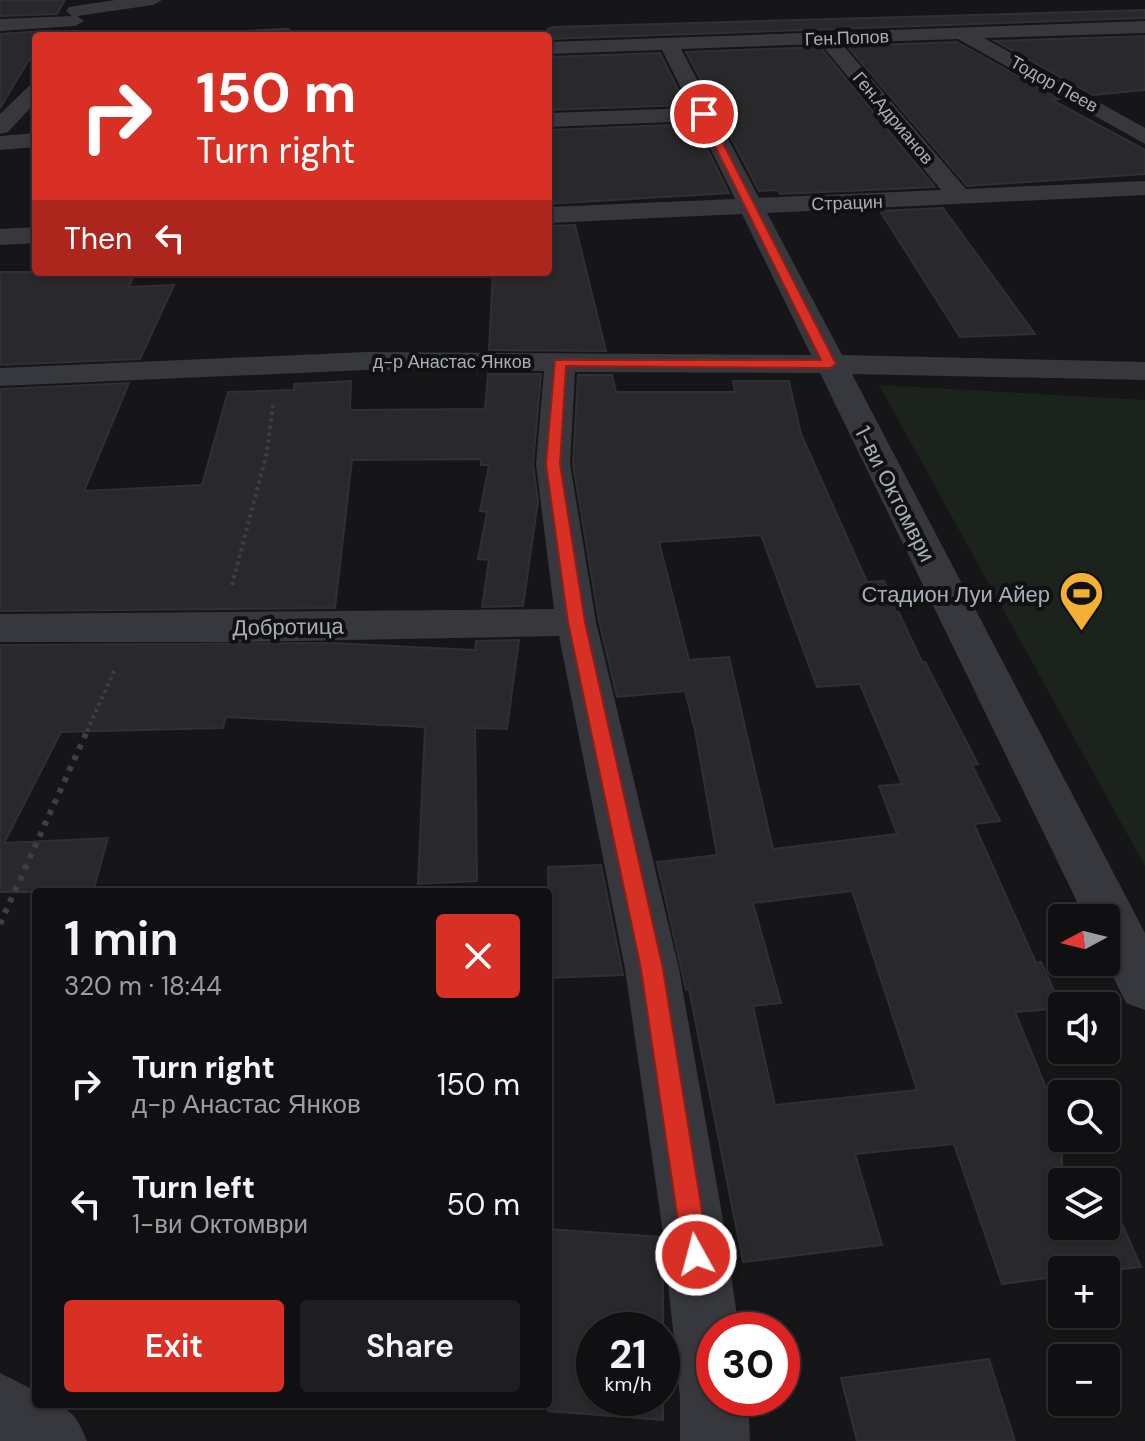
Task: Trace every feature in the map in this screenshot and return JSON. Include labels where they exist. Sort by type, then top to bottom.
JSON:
[{"type":"street","points":[[0,25],[75,17],[153,0]]},
{"type":"street","name":"Ген.Попов","points":[[552,48],[1145,27]]},
{"type":"street","points":[[1122,28],[1145,40]]},
{"type":"street","name":"Тодор Пеев","points":[[961,34],[1145,137]]},
{"type":"street","name":"Ген.Адрианов","points":[[826,38],[961,198]]},
{"type":"street","name":"1-ви Октомври","points":[[669,44],[1145,986]]},
{"type":"street","points":[[0,127],[32,94]]},
{"type":"street","points":[[552,120],[704,114]]},
{"type":"street","points":[[0,143],[32,140]]},
{"type":"street","name":"Страцин","points":[[552,215],[1145,188]]},
{"type":"street","points":[[0,237],[32,235]]},
{"type":"street","name":"д-р Анастас Янков","points":[[0,377],[278,363],[830,364],[1145,371]]},
{"type":"street","points":[[560,363],[553,464],[576,622],[652,969],[704,1312]]},
{"type":"street","name":"Добротица","points":[[0,628],[576,622]]},
{"type":"street","points":[[0,1408],[52,1441]]},
{"type":"street","points":[[714,1416],[715,1441]]},
{"type":"path","points":[[220,628],[250,526],[267,452],[278,363]]},
{"type":"path","points":[[0,924],[134,628]]},
{"type":"shaded area","name":"Стадион Луи Айер","points":[[879,385],[1145,400],[1145,866]]},
{"type":"building","points":[[0,0],[65,0],[57,14],[0,16]]},
{"type":"building","points":[[1145,10],[1145,18],[552,39],[552,32],[548,29]]},
{"type":"building","points":[[47,31],[32,32],[32,55],[0,108],[0,34]]},
{"type":"building","points":[[1145,36],[1145,90],[1093,95],[995,41]]},
{"type":"building","points":[[957,42],[1059,99],[1052,100],[1145,150],[1145,174],[967,186],[847,46]]},
{"type":"building","points":[[820,47],[935,187],[780,194],[778,190],[759,191],[686,52]]},
{"type":"building","points":[[660,53],[686,105],[552,110],[552,57]]},
{"type":"building","points":[[695,124],[729,193],[552,204],[552,130]]},
{"type":"building","points":[[943,208],[1035,334],[960,337],[880,211]]},
{"type":"building","points":[[575,225],[606,351],[489,350],[493,276],[552,276],[552,226]]},
{"type":"building","points":[[0,272],[32,272],[32,276],[133,276],[129,287],[174,285],[140,359],[0,365]]},
{"type":"building","points":[[488,374],[541,374],[533,464],[538,501],[523,606],[482,607],[489,560],[478,559],[487,512],[480,511],[489,465],[481,465],[481,459],[352,460],[335,608],[0,611],[0,389],[129,383],[84,491],[202,485],[228,392],[294,390],[294,384],[351,381],[350,410],[485,409]]},
{"type":"building","points":[[578,375],[612,375],[616,392],[735,392],[733,381],[789,381],[801,434],[867,582],[884,581],[922,662],[925,662],[978,764],[972,765],[1000,821],[974,824],[1036,963],[1041,962],[1055,992],[1048,992],[1048,1009],[1015,1012],[1048,1093],[1048,1152],[1062,1152],[1062,1168],[1048,1168],[1048,1240],[1120,1240],[1120,1220],[1141,1267],[1120,1269],[1120,1256],[1048,1256],[1048,1278],[1002,1284],[954,1144],[855,1154],[882,1245],[743,1262],[689,989],[686,990],[657,862],[717,855],[695,730],[685,691],[617,697],[599,621],[573,464]],"holes":[[[761,535],[817,687],[860,684],[902,784],[879,786],[897,834],[773,849],[729,657],[689,660],[659,542]],[[852,891],[917,1090],[775,1105],[753,1006],[781,1003],[753,903]]]},
{"type":"building","points":[[519,640],[507,729],[475,728],[477,881],[418,884],[425,727],[226,717],[223,728],[61,732],[4,843],[108,838],[94,888],[32,888],[32,892],[0,892],[0,645],[331,643],[475,650],[476,641]]},
{"type":"building","points":[[601,865],[623,975],[552,978],[552,888],[548,888],[548,867]]},
{"type":"building","points":[[552,1229],[660,1237],[663,1312],[576,1312],[576,1413],[548,1411],[552,1408]]},
{"type":"building","points":[[989,1359],[1015,1441],[857,1441],[841,1378]]},
{"type":"building","points":[[612,1416],[663,1416],[663,1420]]},
{"type":"place","name":"Стадион Луи Айер","points":[[1081,633]]},
{"type":"route","points":[[696,1255],[652,969],[576,622],[553,464],[560,363],[830,364],[704,114]]}]
